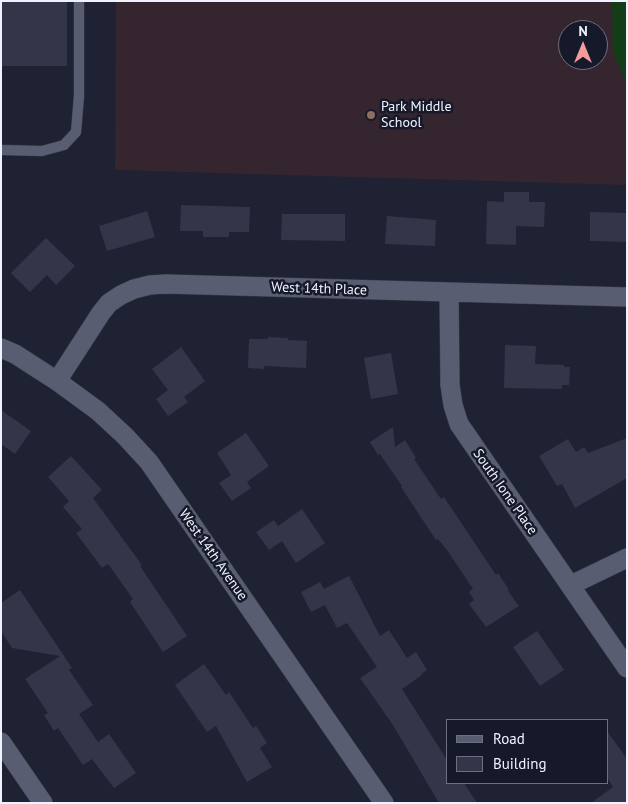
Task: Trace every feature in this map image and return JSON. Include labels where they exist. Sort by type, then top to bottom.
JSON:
[{"type":"street","name":"West 14th Place","points":[[57,381],[95,322],[109,304],[127,292],[150,285],[627,298]]},
{"type":"street","name":"South Ione Place","points":[[449,293],[450,385],[453,405],[460,424],[469,440],[627,668]]},
{"type":"street","name":"West 14th Avenue","points":[[1,348],[15,354],[57,381],[98,411],[149,462],[384,803]]},
{"type":"street","points":[[570,585],[627,558]]},
{"type":"street","points":[[1,742],[43,803]]},
{"type":"lane","points":[[1,150],[42,151],[64,145],[76,132],[79,96],[79,1]]},
{"type":"shaded area","name":"Park Middle School","points":[[116,1],[627,1],[627,185],[115,170]]},
{"type":"green space","points":[[612,1],[627,1],[627,84],[613,53]]},
{"type":"building","points":[[1,1],[67,1],[67,66],[1,66]]},
{"type":"building","points":[[504,192],[529,192],[529,202],[545,202],[544,227],[516,226],[516,245],[486,244],[487,201],[504,202]]},
{"type":"building","points":[[181,205],[250,207],[249,232],[229,232],[229,237],[203,237],[203,231],[180,231]]},
{"type":"building","points":[[147,211],[155,237],[107,251],[99,226]]},
{"type":"building","points":[[590,212],[627,213],[627,242],[590,241]]},
{"type":"building","points":[[282,214],[345,214],[345,241],[281,240]]},
{"type":"building","points":[[387,216],[436,220],[435,246],[385,244]]},
{"type":"building","points":[[46,238],[75,266],[56,285],[47,275],[30,292],[11,273]]},
{"type":"building","points":[[268,337],[307,341],[306,368],[264,366],[264,369],[248,368],[249,339],[268,339]]},
{"type":"building","points":[[505,345],[536,346],[535,364],[570,367],[569,385],[562,385],[562,389],[504,388]]},
{"type":"building","points":[[181,347],[205,381],[184,397],[188,402],[168,416],[156,399],[168,390],[152,369]]},
{"type":"building","points":[[391,353],[398,394],[371,399],[364,358]]},
{"type":"building","points":[[1,410],[31,431],[15,454],[1,444]]},
{"type":"building","points":[[393,427],[395,447],[405,440],[416,458],[414,459],[441,499],[444,497],[519,606],[486,627],[469,604],[474,600],[469,592],[473,589],[447,550],[438,539],[436,540],[402,486],[370,442]]},
{"type":"building","points":[[246,433],[269,466],[247,482],[251,488],[232,501],[219,483],[231,475],[217,453]]},
{"type":"building","points":[[627,438],[627,478],[575,508],[562,484],[557,486],[539,456],[568,439],[576,452],[584,447],[588,453]]},
{"type":"building","points":[[71,456],[102,490],[93,498],[142,565],[140,566],[187,636],[163,652],[130,602],[133,599],[108,564],[102,568],[76,533],[82,529],[63,507],[69,501],[48,477]]},
{"type":"building","points":[[302,509],[325,543],[296,563],[282,541],[269,550],[256,532],[274,520],[278,526]]},
{"type":"building","points":[[349,576],[380,636],[389,630],[407,658],[416,652],[427,670],[402,689],[446,758],[446,784],[465,784],[477,803],[439,803],[393,725],[360,678],[377,667],[347,623],[337,628],[325,605],[311,612],[301,592],[320,582],[324,589]]},
{"type":"building","points":[[20,590],[72,668],[69,670],[93,705],[79,714],[98,742],[109,734],[136,773],[114,788],[92,759],[83,765],[58,728],[54,731],[44,715],[48,713],[25,679],[60,656],[12,648],[1,631],[1,603]]},
{"type":"building","points":[[537,631],[564,670],[540,686],[513,647]]},
{"type":"building","points":[[204,664],[226,695],[229,692],[253,728],[256,726],[267,743],[260,748],[272,767],[247,782],[216,726],[207,732],[175,685]]},
{"type":"building","points":[[608,732],[627,759],[627,803],[591,803],[613,787],[608,779]]},
{"type":"place","name":"Park Middle School","points":[[371,115]]}]
